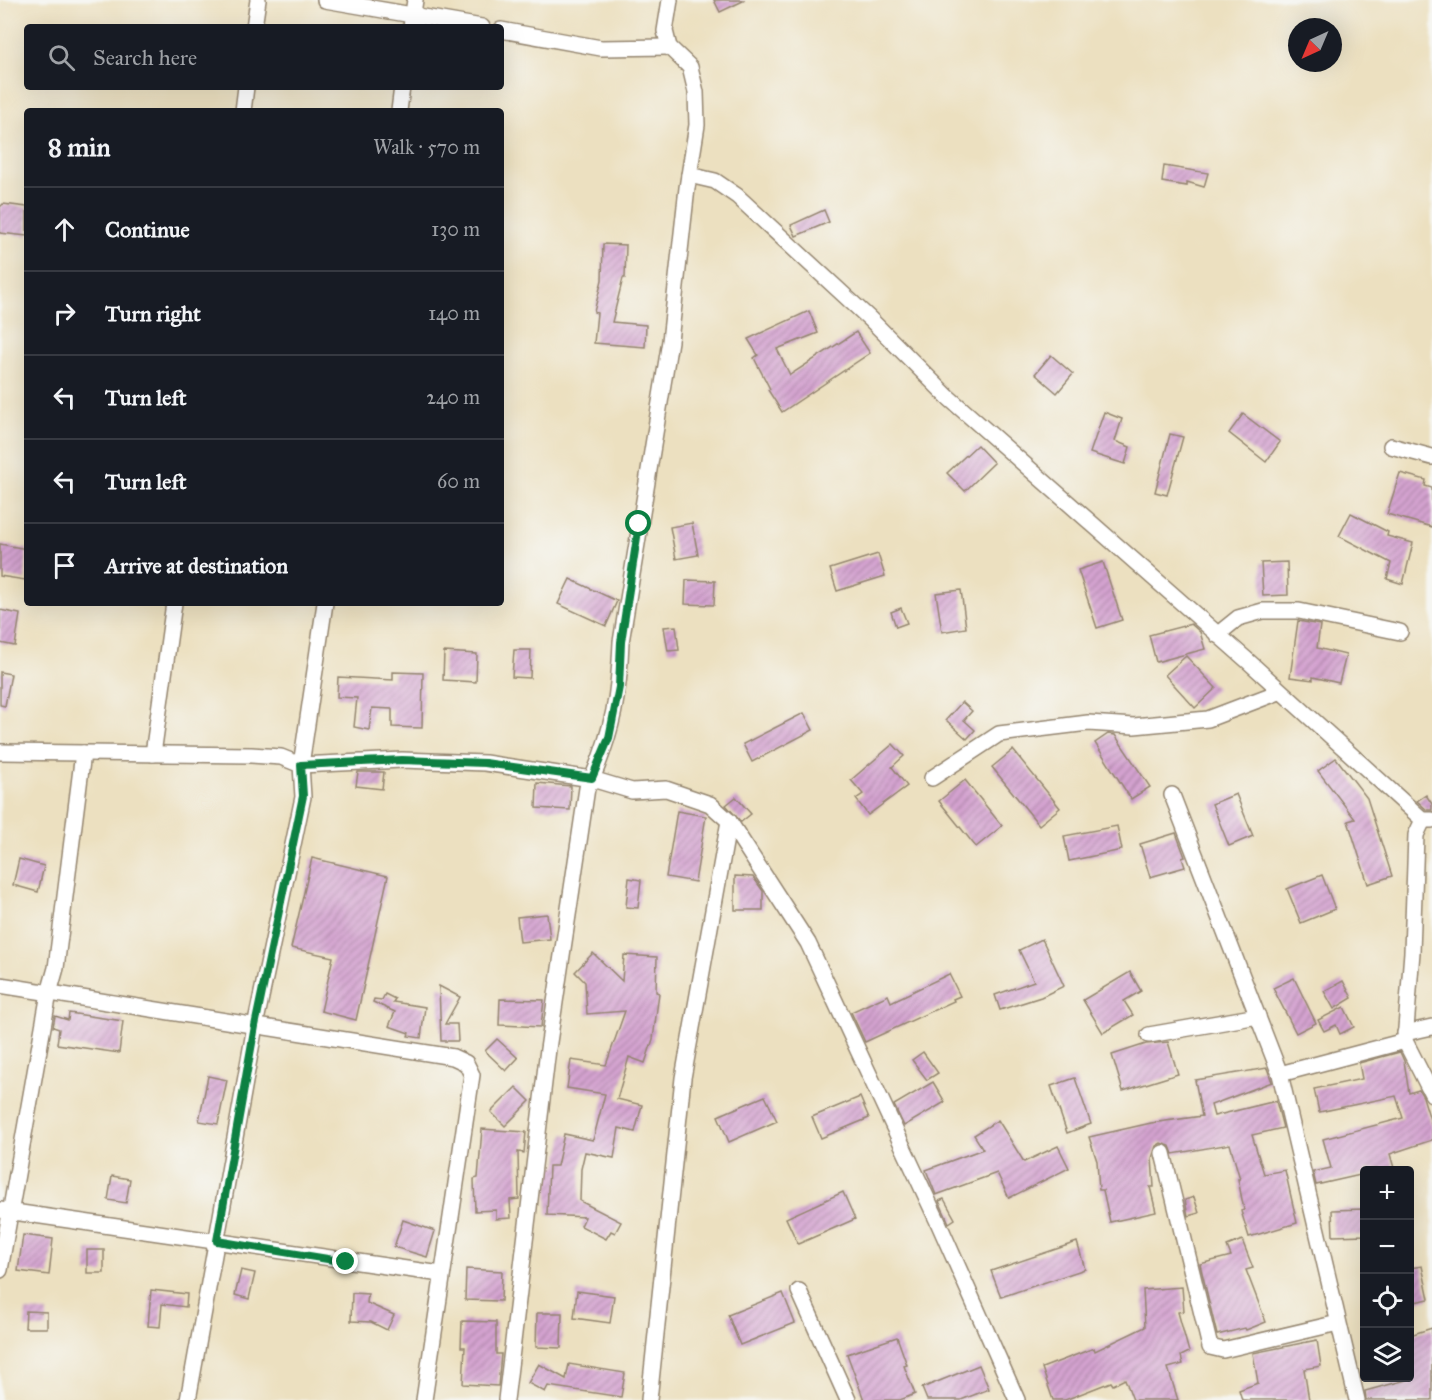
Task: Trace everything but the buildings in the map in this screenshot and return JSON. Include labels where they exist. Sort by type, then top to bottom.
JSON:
[{"type":"street","points":[[254,24],[258,0]]},
{"type":"street","points":[[325,0],[466,24]]},
{"type":"street","points":[[506,1400],[548,1049],[587,788],[609,738],[619,687],[621,642],[670,341],[697,124],[696,92],[690,67],[669,47],[665,31],[670,0]]},
{"type":"street","points":[[504,31],[601,48],[669,47]]},
{"type":"street","points":[[243,108],[246,90]]},
{"type":"street","points":[[399,108],[402,90]]},
{"type":"street","points":[[689,175],[715,181],[737,196],[870,320],[948,397],[1279,692],[1427,820],[1416,835],[1412,952],[1405,1037],[1432,1094]]},
{"type":"street","points":[[1390,446],[1432,458]]},
{"type":"street","points":[[153,754],[174,606]]},
{"type":"street","points":[[188,1400],[255,1026],[303,796],[301,765],[325,606]]},
{"type":"street","points":[[1217,635],[1238,618],[1263,611],[1299,611],[1400,632]]},
{"type":"street","points":[[932,778],[999,734],[1088,723],[1134,726],[1170,724],[1208,718],[1279,692]]},
{"type":"street","points":[[0,752],[251,755],[281,757],[301,765],[402,760],[485,763],[592,778],[632,791],[666,789],[710,804],[729,821],[808,943],[938,1222],[1017,1400]]},
{"type":"street","points":[[0,1270],[5,1211],[56,968],[83,753]]},
{"type":"street","points":[[1172,795],[1280,1074],[1357,1400]]},
{"type":"street","points":[[649,1400],[683,1078],[729,821]]},
{"type":"street","points":[[0,985],[453,1057],[466,1063],[472,1075],[424,1400]]},
{"type":"street","points":[[1149,1035],[1258,1016]]},
{"type":"street","points":[[1280,1074],[1432,1027]]},
{"type":"street","points":[[1163,1153],[1209,1347],[1223,1350],[1338,1323]]},
{"type":"street","points":[[5,1211],[441,1274]]},
{"type":"street","points":[[799,1291],[848,1400]]},
{"type":"route","points":[[346,1262],[217,1241],[255,1026],[303,796],[301,765],[402,760],[485,763],[592,778],[609,738],[619,687],[621,642],[639,524]]}]
